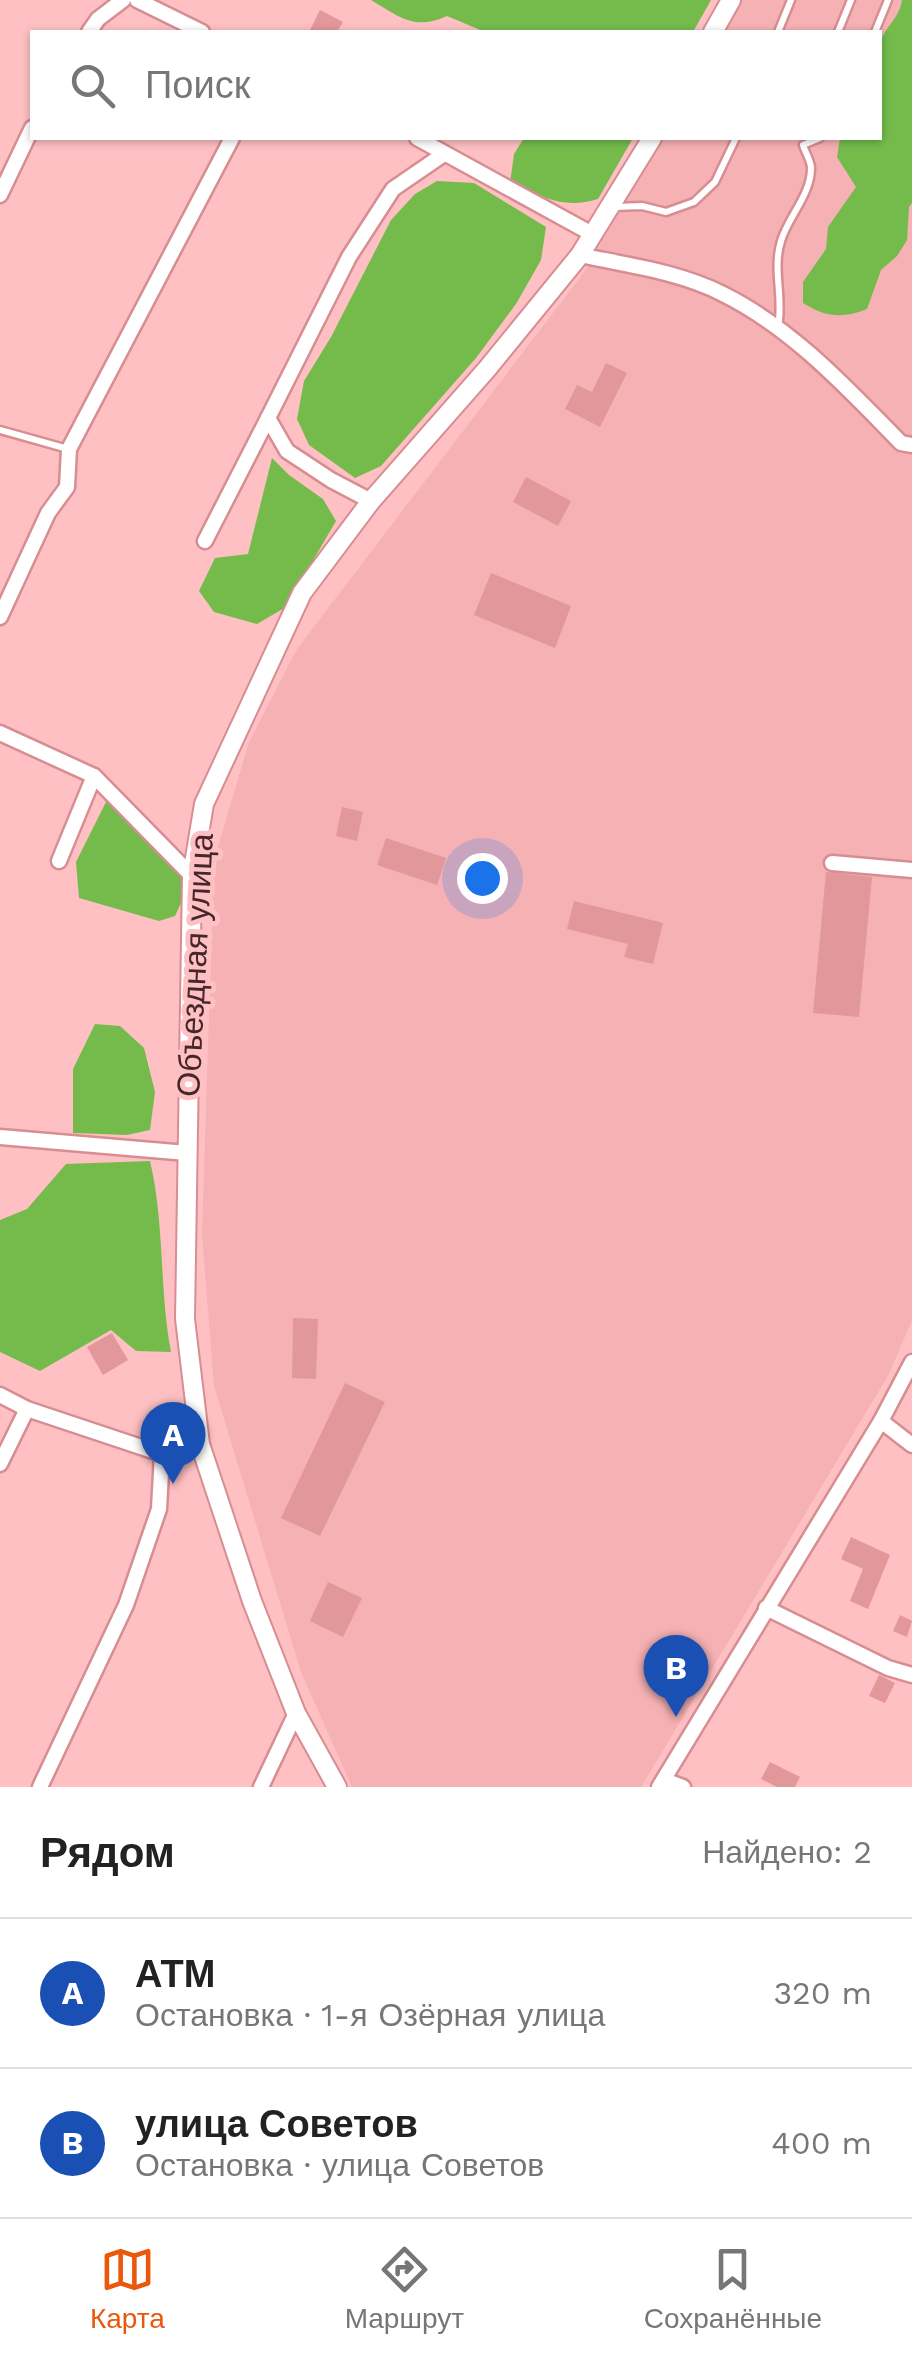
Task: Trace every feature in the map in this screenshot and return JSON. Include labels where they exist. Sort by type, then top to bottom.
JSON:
[{"type":"main road","points":[[713,30],[731,0]]},
{"type":"main road","name":"Объездная улица","points":[[336,1787],[296,1713],[252,1601],[200,1444],[185,1319],[192,876],[204,804],[302,592],[371,501],[580,255],[651,140]]},
{"type":"street","points":[[91,30],[98,19],[124,0]]},
{"type":"street","points":[[137,0],[198,30]]},
{"type":"street","points":[[0,196],[30,132]]},
{"type":"street","points":[[0,617],[48,512],[66,487],[69,449],[231,140]]},
{"type":"street","points":[[421,140],[594,235]]},
{"type":"street","points":[[206,540],[349,257],[393,189],[444,154]]},
{"type":"street","points":[[580,255],[719,292],[778,328],[902,443],[912,445]]},
{"type":"street","points":[[268,418],[287,450],[371,501]]},
{"type":"street","points":[[0,733],[94,776],[192,876]]},
{"type":"street","points":[[59,861],[94,776]]},
{"type":"street","points":[[832,863],[912,870]]},
{"type":"street","points":[[0,1136],[187,1153]]},
{"type":"street","points":[[683,1787],[662,1783],[882,1421],[912,1362]]},
{"type":"street","points":[[0,1395],[27,1409],[162,1454],[200,1444]]},
{"type":"street","points":[[0,1464],[27,1409]]},
{"type":"street","points":[[882,1421],[912,1445]]},
{"type":"street","points":[[40,1787],[126,1605],[159,1509],[162,1454]]},
{"type":"street","points":[[766,1608],[888,1668],[912,1675]]},
{"type":"street","points":[[261,1787],[296,1713]]},
{"type":"lane","points":[[779,30],[791,0]]},
{"type":"lane","points":[[839,30],[851,0]]},
{"type":"lane","points":[[876,30],[888,0]]},
{"type":"lane","points":[[612,207],[642,206],[666,212],[694,202],[715,182],[735,140]]},
{"type":"lane","points":[[803,146],[810,140]]},
{"type":"lane","points":[[803,146],[816,140]]},
{"type":"lane","points":[[778,328],[782,309],[776,274],[781,240],[801,202],[811,168],[803,146]]},
{"type":"lane","points":[[0,430],[46,446],[69,449]]},
{"type":"shaded area","points":[[742,0],[912,0],[912,1320],[889,1374],[641,1787],[352,1787],[301,1672],[214,1386],[202,1234],[214,860],[249,742],[297,649],[582,275],[661,140],[882,140],[882,30],[724,30]]},
{"type":"green space","points":[[371,0],[711,0],[694,30],[480,30],[447,16],[416,22]]},
{"type":"green space","points":[[902,0],[912,0],[912,203],[907,240],[881,270],[867,309],[826,314],[803,303],[803,282],[826,249],[828,227],[856,187],[837,157],[840,140],[882,140],[882,39]]},
{"type":"green space","points":[[523,140],[632,140],[598,199],[585,202],[553,200],[510,183],[514,154]]},
{"type":"green space","points":[[437,181],[474,183],[546,227],[541,260],[516,304],[476,358],[381,466],[355,478],[309,445],[297,419],[304,381],[391,220],[415,194]]},
{"type":"green space","points":[[272,458],[323,499],[336,521],[286,607],[257,624],[214,612],[199,591],[215,558],[248,554]]},
{"type":"green space","points":[[108,798],[147,819],[183,856],[186,892],[175,916],[159,921],[79,898],[76,862]]},
{"type":"green space","points":[[95,1024],[120,1026],[144,1048],[155,1092],[150,1130],[127,1135],[73,1133],[73,1069]]},
{"type":"green space","points":[[150,1161],[171,1352],[136,1351],[111,1330],[40,1371],[0,1352],[0,1220],[27,1209],[66,1164]]},
{"type":"building","points":[[320,10],[343,22],[338,30],[310,30]]},
{"type":"building","points":[[606,363],[627,373],[600,427],[565,409],[577,385],[592,392]]},
{"type":"building","points":[[526,477],[571,501],[558,526],[513,502]]},
{"type":"building","points":[[491,573],[571,606],[555,648],[474,615]]},
{"type":"building","points":[[342,807],[363,812],[357,841],[336,836]]},
{"type":"building","points":[[386,838],[446,858],[437,885],[377,865]]},
{"type":"building","points":[[826,872],[872,877],[859,1017],[813,1013]]},
{"type":"building","points":[[574,901],[663,923],[653,964],[624,957],[628,944],[567,929]]},
{"type":"building","points":[[293,1318],[318,1319],[316,1379],[292,1378]]},
{"type":"building","points":[[112,1333],[128,1360],[103,1375],[87,1347]]},
{"type":"building","points":[[345,1383],[385,1402],[320,1536],[281,1518]]},
{"type":"building","points":[[851,1537],[890,1555],[868,1609],[850,1601],[863,1569],[841,1559]]},
{"type":"building","points":[[328,1582],[362,1598],[343,1637],[310,1621]]},
{"type":"building","points":[[900,1615],[912,1621],[907,1637],[893,1631]]},
{"type":"building","points":[[879,1675],[895,1683],[885,1703],[869,1696]]},
{"type":"building","points":[[770,1762],[800,1777],[795,1787],[777,1787],[761,1779]]},
{"type":"place","name":"АТМ","points":[[173,1484]]},
{"type":"place","name":"улица Советов","points":[[676,1717]]}]
